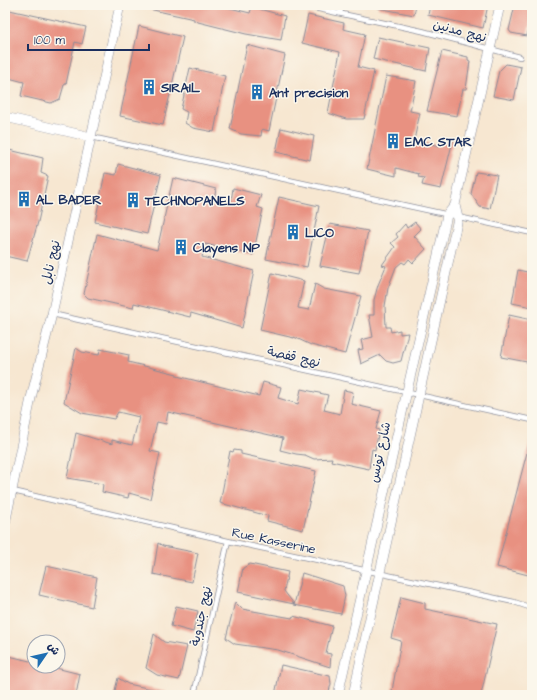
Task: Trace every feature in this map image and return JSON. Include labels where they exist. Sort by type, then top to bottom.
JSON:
[{"type":"street","name":"نهج نابل","points":[[5,524],[31,398],[52,314],[120,5]]},
{"type":"street","points":[[447,215],[455,204],[500,5]]},
{"type":"street","points":[[5,118],[91,137]]},
{"type":"street","points":[[353,695],[458,218],[455,204]]},
{"type":"street","name":"شارع تونس","points":[[338,695],[447,215]]},
{"type":"lane","name":"نهج مدنين","points":[[300,5],[422,31],[520,57]]},
{"type":"lane","points":[[340,13],[342,5]]},
{"type":"lane","points":[[91,137],[532,234]]},
{"type":"lane","name":"نهج قفصة","points":[[52,314],[532,420]]},
{"type":"lane","name":"Rue Kasserine","points":[[12,491],[228,541],[514,602],[532,608]]},
{"type":"lane","name":"نهج جندوبة","points":[[194,695],[228,541]]},
{"type":"building","points":[[144,5],[218,5],[250,13],[252,7],[285,16],[281,40],[246,34],[194,21],[194,19],[144,8]]},
{"type":"building","points":[[378,5],[416,5],[414,15],[378,8]]},
{"type":"building","points":[[430,5],[488,5],[483,28],[428,15]]},
{"type":"building","points":[[515,5],[532,5],[532,17],[527,36],[511,33],[509,30]]},
{"type":"building","points":[[5,9],[86,27],[82,44],[75,42],[66,84],[64,85],[60,99],[51,103],[21,96],[24,82],[5,77]]},
{"type":"building","points":[[308,15],[344,23],[343,29],[365,34],[358,67],[374,71],[364,119],[346,119],[328,113],[340,52],[302,43]]},
{"type":"building","name":"SIRAIL","points":[[139,26],[183,37],[163,125],[120,116]]},
{"type":"building","points":[[378,37],[430,48],[426,71],[373,59]]},
{"type":"building","name":"Ant precision","points":[[247,45],[285,55],[269,131],[262,129],[261,136],[241,134],[230,129]]},
{"type":"building","points":[[442,51],[468,57],[468,60],[470,61],[466,89],[463,89],[457,116],[427,111]]},
{"type":"building","points":[[506,64],[521,67],[514,100],[493,96],[499,71]]},
{"type":"building","points":[[190,68],[225,76],[214,132],[193,128],[185,123],[187,112],[181,109]]},
{"type":"building","name":"EMC STAR","points":[[386,76],[416,81],[410,111],[420,113],[414,140],[440,146],[442,137],[453,140],[441,189],[422,185],[424,178],[418,177],[419,174],[396,168],[396,176],[367,169]]},
{"type":"building","points":[[281,128],[314,136],[310,160],[276,152]]},
{"type":"building","name":"AL BADER","points":[[5,149],[43,158],[41,173],[48,176],[38,222],[27,261],[5,256]]},
{"type":"building","name":"TECHNOPANELS","points":[[118,164],[161,175],[147,234],[95,222],[105,173],[116,175]]},
{"type":"building","points":[[476,172],[497,175],[490,209],[480,207],[471,194]]},
{"type":"building","points":[[173,178],[216,189],[214,201],[231,202],[233,188],[261,195],[257,207],[263,209],[253,255],[205,244],[202,257],[254,271],[242,328],[191,313],[190,317],[134,303],[133,308],[88,298],[84,294],[97,234],[157,250]]},
{"type":"building","name":"LICO","points":[[279,197],[319,206],[307,267],[266,259]]},
{"type":"building","points":[[415,222],[421,229],[414,236],[426,249],[413,263],[409,259],[405,264],[402,262],[396,267],[388,288],[385,306],[386,327],[390,327],[391,332],[400,330],[400,334],[408,333],[401,361],[393,363],[386,361],[380,355],[361,364],[358,350],[363,349],[361,340],[373,337],[369,315],[374,315],[374,300],[378,285],[386,266],[382,265],[395,247],[391,243],[398,237],[396,234],[405,224],[407,228]]},
{"type":"building","points":[[330,224],[368,231],[359,273],[320,266]]},
{"type":"building","points":[[518,270],[532,273],[532,307],[512,303]]},
{"type":"building","points":[[272,273],[304,281],[298,308],[309,310],[315,284],[324,289],[361,296],[345,354],[311,345],[294,337],[260,330]]},
{"type":"building","points":[[509,315],[532,320],[532,363],[501,357]]},
{"type":"building","points":[[76,348],[82,352],[99,355],[100,349],[129,355],[128,362],[177,374],[177,376],[259,396],[263,382],[281,387],[278,398],[298,404],[301,389],[328,395],[324,410],[340,414],[344,390],[353,392],[351,404],[381,411],[376,429],[379,430],[375,450],[372,449],[369,469],[331,461],[332,458],[314,459],[305,455],[280,450],[283,438],[168,412],[166,424],[157,422],[150,451],[160,453],[150,499],[129,493],[128,498],[102,492],[103,484],[67,478],[76,433],[112,444],[112,440],[132,445],[139,417],[118,412],[114,419],[82,413],[64,402]]},
{"type":"building","points":[[530,441],[532,441],[532,576],[497,567]]},
{"type":"building","points":[[234,450],[241,451],[241,454],[316,471],[303,530],[267,521],[268,516],[220,503],[230,451],[233,452]]},
{"type":"building","points":[[158,543],[163,546],[198,553],[192,582],[153,574]]},
{"type":"building","points":[[250,564],[288,572],[284,591],[294,604],[238,592],[243,568]]},
{"type":"building","points":[[46,566],[97,577],[92,607],[39,595]]},
{"type":"building","points":[[302,573],[343,586],[345,596],[341,614],[294,605]]},
{"type":"building","points":[[401,597],[425,603],[425,609],[497,624],[481,695],[405,695],[392,691],[401,641],[391,638]]},
{"type":"building","points":[[235,602],[242,609],[292,618],[293,616],[332,626],[326,653],[331,654],[330,667],[278,650],[235,644],[226,638]]},
{"type":"building","points":[[176,606],[198,611],[193,632],[171,626]]},
{"type":"building","points":[[154,634],[164,642],[187,646],[179,680],[157,675],[146,668]]},
{"type":"building","points":[[5,655],[26,660],[26,674],[66,674],[66,670],[80,674],[76,695],[21,695],[6,692],[8,683],[5,682]]},
{"type":"building","points":[[281,665],[330,676],[331,684],[328,695],[275,695]]},
{"type":"building","points":[[118,678],[128,684],[166,692],[165,695],[114,695]]},
{"type":"place","name":"SIRAIL","points":[[149,87]]},
{"type":"place","name":"Ant precision","points":[[257,92]]},
{"type":"place","name":"EMC STAR","points":[[393,141]]},
{"type":"place","name":"AL BADER","points":[[24,199]]},
{"type":"place","name":"TECHNOPANELS","points":[[133,200]]},
{"type":"place","name":"LICO","points":[[293,232]]},
{"type":"place","name":"Clayens NP","points":[[181,247]]}]
